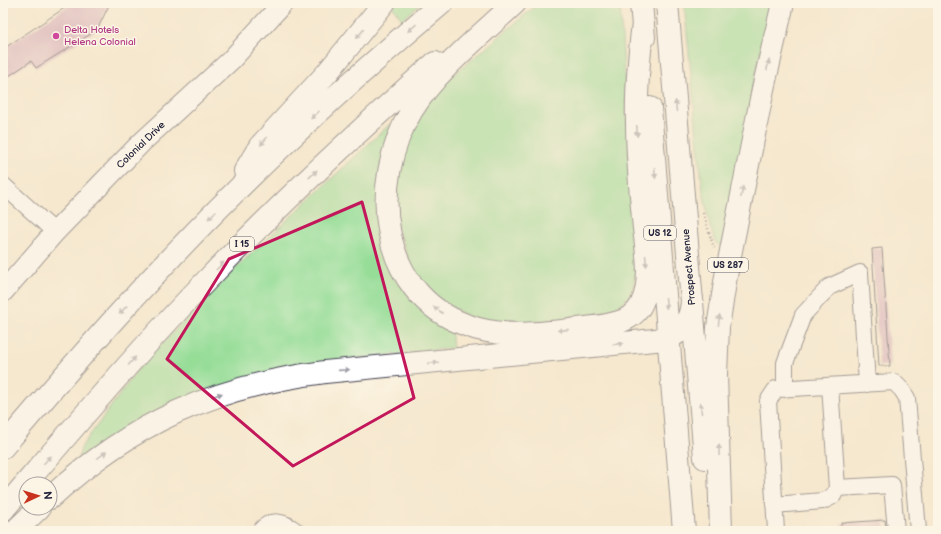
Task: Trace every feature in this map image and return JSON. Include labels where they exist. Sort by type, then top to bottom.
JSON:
[{"type":"highway","points":[[234,193],[260,146],[327,73],[384,3]]},
{"type":"highway","points":[[3,447],[103,331],[234,193],[337,95],[442,3]]},
{"type":"highway","name":"I 15","points":[[3,510],[141,351],[238,248],[370,121],[507,3]]},
{"type":"highway","points":[[515,3],[442,73],[419,100],[406,120],[397,144],[391,168],[388,193],[387,218],[391,242],[399,263],[411,283],[427,302],[446,315],[467,326],[489,331],[520,333],[606,325],[630,317],[637,311],[642,302],[647,277],[638,160],[637,88],[642,13]]},
{"type":"highway","name":"Prospect Avenue","points":[[667,3],[711,531]]},
{"type":"highway","name":"US 287","points":[[721,531],[716,374],[718,327],[726,276],[763,89],[783,3]]},
{"type":"highway","name":"US 12","points":[[642,13],[684,531]]},
{"type":"highway","points":[[58,491],[101,455],[142,429],[188,406],[250,385],[325,372],[669,338],[679,332],[686,323],[690,312],[692,298]]},
{"type":"highway","points":[[15,531],[31,516]]},
{"type":"main road","name":"Colonial Drive","points":[[3,292],[55,232],[141,143],[231,60],[283,3]]},
{"type":"lane","points":[[3,185],[55,232]]},
{"type":"lane","points":[[786,389],[785,362],[803,315],[829,287],[860,273],[867,384]]},
{"type":"lane","points":[[776,531],[768,401],[776,389],[894,382],[907,398],[918,531]]},
{"type":"lane","points":[[774,505],[823,501],[833,496],[837,488],[830,386]]},
{"type":"lane","points":[[837,488],[892,485],[896,531]]},
{"type":"lane","points":[[260,531],[270,523],[278,522],[288,524],[296,531]]},
{"type":"highlighted area","points":[[362,202],[414,398],[293,466],[167,359],[229,259]]},
{"type":"green space","points":[[396,3],[422,3],[402,20],[393,7]]},
{"type":"green space","points":[[539,3],[620,3],[636,271],[632,292],[623,303],[606,312],[527,323],[493,322],[471,318],[441,301],[416,279],[396,224],[398,181],[406,139],[437,89]]},
{"type":"green space","points":[[684,3],[773,3],[760,53],[724,248],[716,243],[710,227],[702,186]]},
{"type":"green space","points":[[390,124],[394,129],[380,223],[451,326],[453,348],[353,359],[104,442],[78,458],[82,446],[141,365],[238,266]]},
{"type":"building","name":"Delta Hotels Helena Colonial","points":[[72,3],[110,3],[97,30],[36,68],[31,61],[3,80],[3,49]]},
{"type":"building","points":[[882,248],[890,366],[879,366],[872,249]]},
{"type":"building","points":[[885,520],[886,531],[841,531],[841,523]]},
{"type":"place","name":"Delta Hotels Helena Colonial","points":[[56,36]]}]
